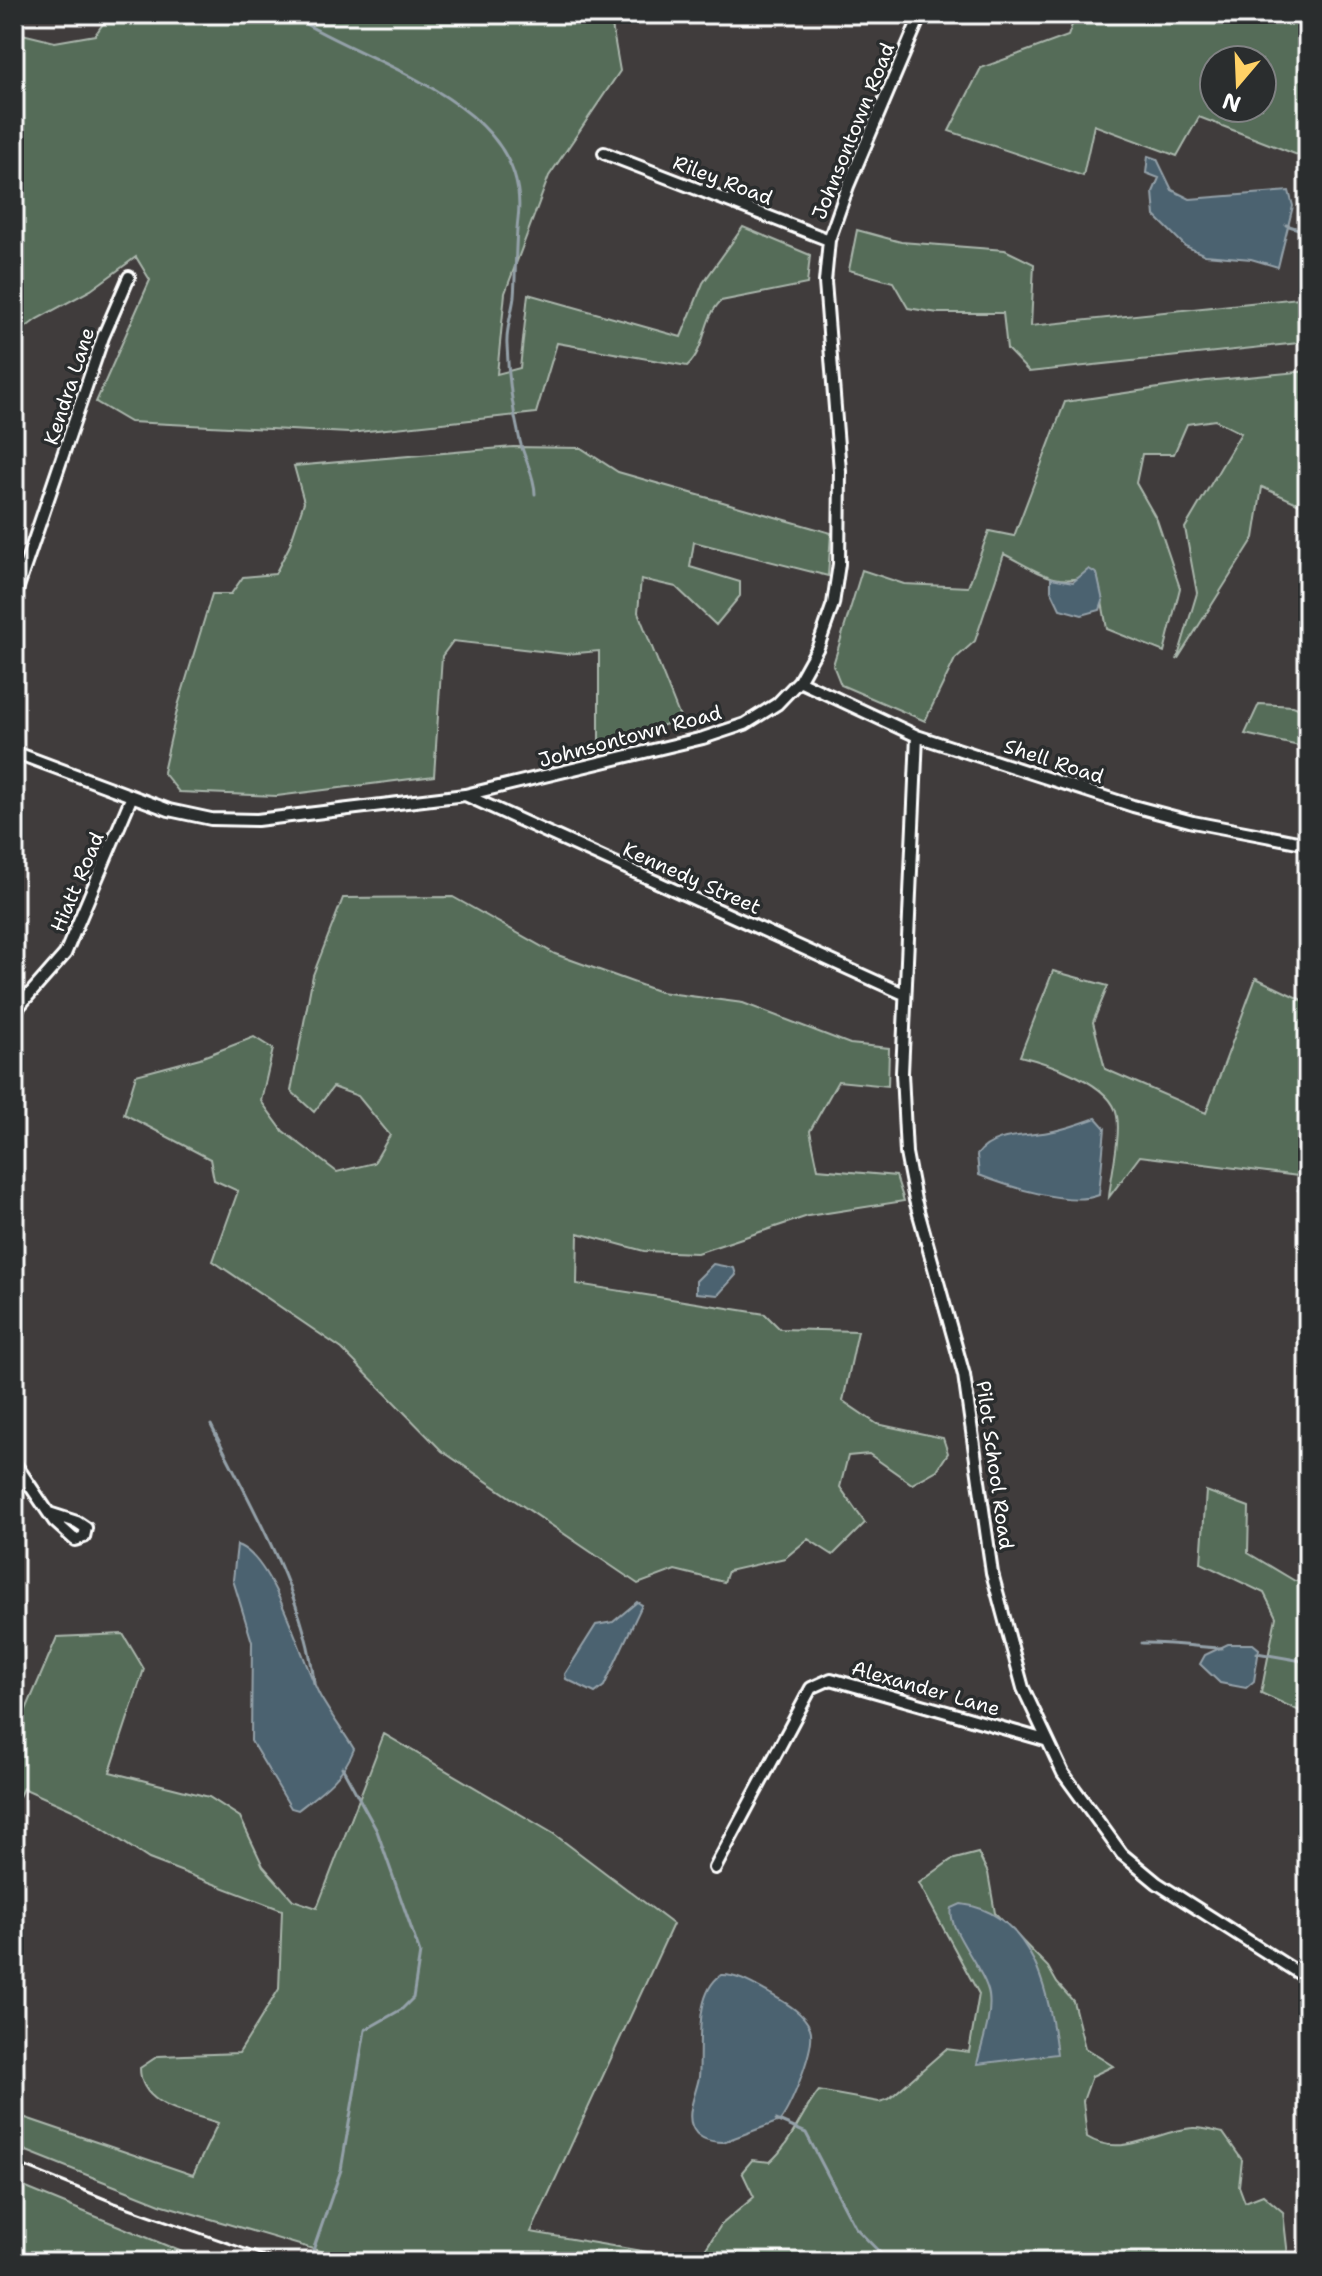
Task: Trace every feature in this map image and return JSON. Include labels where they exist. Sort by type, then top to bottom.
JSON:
[{"type":"street","name":"Johnsontown Road","points":[[14,752],[191,816],[257,820],[465,795],[611,762],[745,724],[777,704],[799,681],[823,633],[833,604],[839,564],[840,471],[825,282],[829,240],[848,186],[921,14]]},
{"type":"street","name":"Riley Road","points":[[604,153],[829,240]]},
{"type":"street","name":"Kendra Lane","points":[[14,599],[103,337],[129,277]]},
{"type":"street","name":"Shell Road","points":[[799,681],[917,736],[1145,809],[1193,822],[1308,844]]},
{"type":"street","name":"Pilot School Road","points":[[917,736],[904,994],[902,1073],[906,1153],[915,1200],[973,1418],[982,1516],[1006,1632],[1045,1740],[1090,1815],[1122,1854],[1157,1883],[1308,1979]]},
{"type":"street","name":"Kennedy Street","points":[[465,795],[904,994]]},
{"type":"street","name":"Hiatt Road","points":[[14,1012],[65,954],[132,796]]},
{"type":"street","points":[[14,1462],[49,1513]]},
{"type":"street","name":"Alexander Lane","points":[[715,1868],[811,1688],[821,1681],[831,1679],[1045,1740]]},
{"type":"green space","points":[[110,14],[610,14],[620,71],[549,176],[505,293],[497,374],[520,368],[528,294],[681,337],[703,283],[743,227],[810,255],[807,284],[721,301],[710,316],[698,351],[687,366],[557,343],[536,413],[349,433],[130,422],[96,402],[150,280],[136,257],[91,290],[37,319],[14,336],[14,32],[55,42],[95,35]]},
{"type":"green space","points":[[1076,14],[1308,14],[1308,159],[1217,124],[1278,124],[1278,44],[1198,44],[1198,119],[1177,156],[1094,125],[1083,176],[949,131],[981,68],[1068,36]]},
{"type":"green space","points":[[1308,198],[1308,266],[1302,263],[1303,199]]},
{"type":"green space","points":[[857,230],[901,242],[1005,250],[1034,264],[1031,326],[1308,297],[1308,342],[1029,372],[1007,349],[1003,313],[938,313],[908,308],[893,282],[849,270]]},
{"type":"green space","points":[[1308,371],[1308,508],[1262,487],[1254,538],[1177,660],[1197,593],[1185,528],[1241,433],[1215,420],[1187,424],[1174,454],[1142,454],[1136,483],[1157,520],[1180,588],[1164,652],[1107,629],[1097,574],[1059,579],[1004,554],[975,641],[955,659],[925,721],[841,685],[833,665],[862,570],[904,584],[968,587],[989,531],[1014,536],[1065,402],[1206,381]]},
{"type":"green space","points":[[513,447],[581,448],[618,472],[831,533],[828,576],[694,542],[690,567],[740,582],[740,596],[716,625],[676,587],[641,579],[638,612],[681,720],[599,744],[599,651],[566,654],[453,641],[442,656],[434,776],[277,796],[179,792],[163,772],[178,706],[212,594],[231,594],[243,577],[275,574],[289,547],[304,502],[294,466]]},
{"type":"green space","points":[[1259,704],[1293,706],[1308,712],[1308,748],[1245,734]]},
{"type":"green space","points":[[453,897],[555,954],[660,992],[743,1003],[850,1044],[889,1048],[888,1086],[838,1081],[810,1131],[818,1169],[896,1176],[904,1201],[808,1216],[697,1253],[644,1251],[578,1233],[577,1284],[765,1314],[780,1329],[858,1331],[843,1401],[877,1424],[943,1438],[948,1453],[937,1470],[912,1484],[869,1454],[848,1456],[840,1487],[865,1523],[833,1555],[808,1539],[785,1558],[728,1571],[724,1582],[675,1570],[638,1584],[442,1451],[342,1349],[213,1261],[238,1191],[214,1180],[210,1159],[124,1114],[136,1075],[200,1058],[254,1037],[273,1049],[261,1101],[283,1131],[337,1172],[374,1163],[390,1135],[358,1096],[333,1087],[314,1112],[291,1091],[313,975],[343,898]]},
{"type":"green space","points":[[1053,971],[1108,986],[1093,1022],[1105,1069],[1206,1113],[1256,978],[1308,1003],[1308,1191],[1298,1176],[1140,1156],[1109,1197],[1118,1134],[1113,1104],[1077,1076],[1020,1056]]},
{"type":"green space","points":[[1206,1491],[1249,1507],[1248,1553],[1295,1581],[1308,1579],[1308,1715],[1261,1693],[1276,1617],[1264,1593],[1201,1563]]},
{"type":"green space","points":[[123,1634],[144,1669],[110,1772],[209,1797],[240,1817],[263,1866],[293,1900],[317,1908],[384,1734],[554,1834],[673,1924],[531,2232],[682,2258],[703,2253],[721,2225],[754,2197],[742,2172],[752,2160],[770,2162],[778,2154],[819,2091],[879,2102],[889,2099],[946,2049],[969,2052],[979,1994],[919,1883],[951,1860],[978,1853],[988,1873],[995,1913],[1048,1967],[1073,2001],[1085,2048],[1113,2066],[1092,2076],[1083,2101],[1087,2137],[1100,2143],[1126,2145],[1192,2128],[1223,2133],[1242,2160],[1239,2186],[1245,2202],[1263,2195],[1283,2212],[1288,2256],[1285,2262],[357,2262],[160,2204],[14,2146],[14,2114],[193,2175],[218,2123],[157,2100],[142,2081],[140,2068],[158,2056],[239,2053],[279,1989],[282,1910],[149,1859],[79,1813],[23,1788],[14,1807],[14,1738],[57,1637]]},
{"type":"green space","points":[[14,2183],[192,2256],[213,2262],[14,2262]]},
{"type":"water","points":[[1148,156],[1157,159],[1172,190],[1190,199],[1289,191],[1293,206],[1278,267],[1251,259],[1205,255],[1185,246],[1155,216],[1153,192],[1159,178],[1146,173]]},
{"type":"water","points":[[1089,569],[1097,574],[1103,601],[1100,610],[1082,615],[1060,609],[1051,590],[1051,578],[1073,582]]},
{"type":"water","points":[[1096,1118],[1105,1128],[1099,1195],[1087,1198],[1056,1197],[979,1175],[977,1155],[992,1142],[1059,1130]]},
{"type":"water","points":[[713,1264],[734,1268],[736,1275],[718,1295],[696,1293],[696,1281]]},
{"type":"water","points":[[237,1545],[263,1569],[275,1589],[320,1696],[354,1749],[338,1775],[298,1810],[291,1808],[251,1741],[252,1642],[233,1580]]},
{"type":"water","points":[[637,1602],[642,1605],[604,1686],[595,1693],[566,1679],[565,1674],[596,1625],[613,1622]]},
{"type":"water","points":[[1228,1644],[1253,1644],[1259,1649],[1254,1681],[1246,1688],[1220,1683],[1200,1664],[1205,1655]]},
{"type":"water","points":[[961,1904],[986,1911],[1005,1923],[1021,1940],[1043,1983],[1057,2054],[977,2064],[990,2003],[981,1973],[960,1938],[952,1917],[952,1908]]},
{"type":"water","points":[[721,1975],[745,1980],[792,2007],[807,2022],[811,2036],[802,2075],[780,2121],[723,2142],[701,2137],[690,2120],[699,2077],[703,2008],[712,1984]]},
{"type":"waterway","points":[[289,14],[436,91],[471,115],[499,144],[515,178],[518,219],[514,297],[507,339],[510,381],[520,441],[535,494]]},
{"type":"waterway","points":[[1286,225],[1308,232]]},
{"type":"waterway","points":[[1298,1190],[1308,1193]]},
{"type":"waterway","points":[[211,1425],[288,1584],[309,1650],[314,1683]]},
{"type":"waterway","points":[[1142,1643],[1222,1648]]},
{"type":"waterway","points":[[1257,1653],[1308,1662]]},
{"type":"waterway","points":[[309,2262],[341,2170],[365,2030],[402,2009],[413,1998],[420,1953],[377,1831],[342,1767]]},
{"type":"waterway","points":[[776,2120],[806,2133],[855,2227],[889,2262]]},
{"type":"railway","points":[[14,2162],[115,2203],[282,2262]]}]
